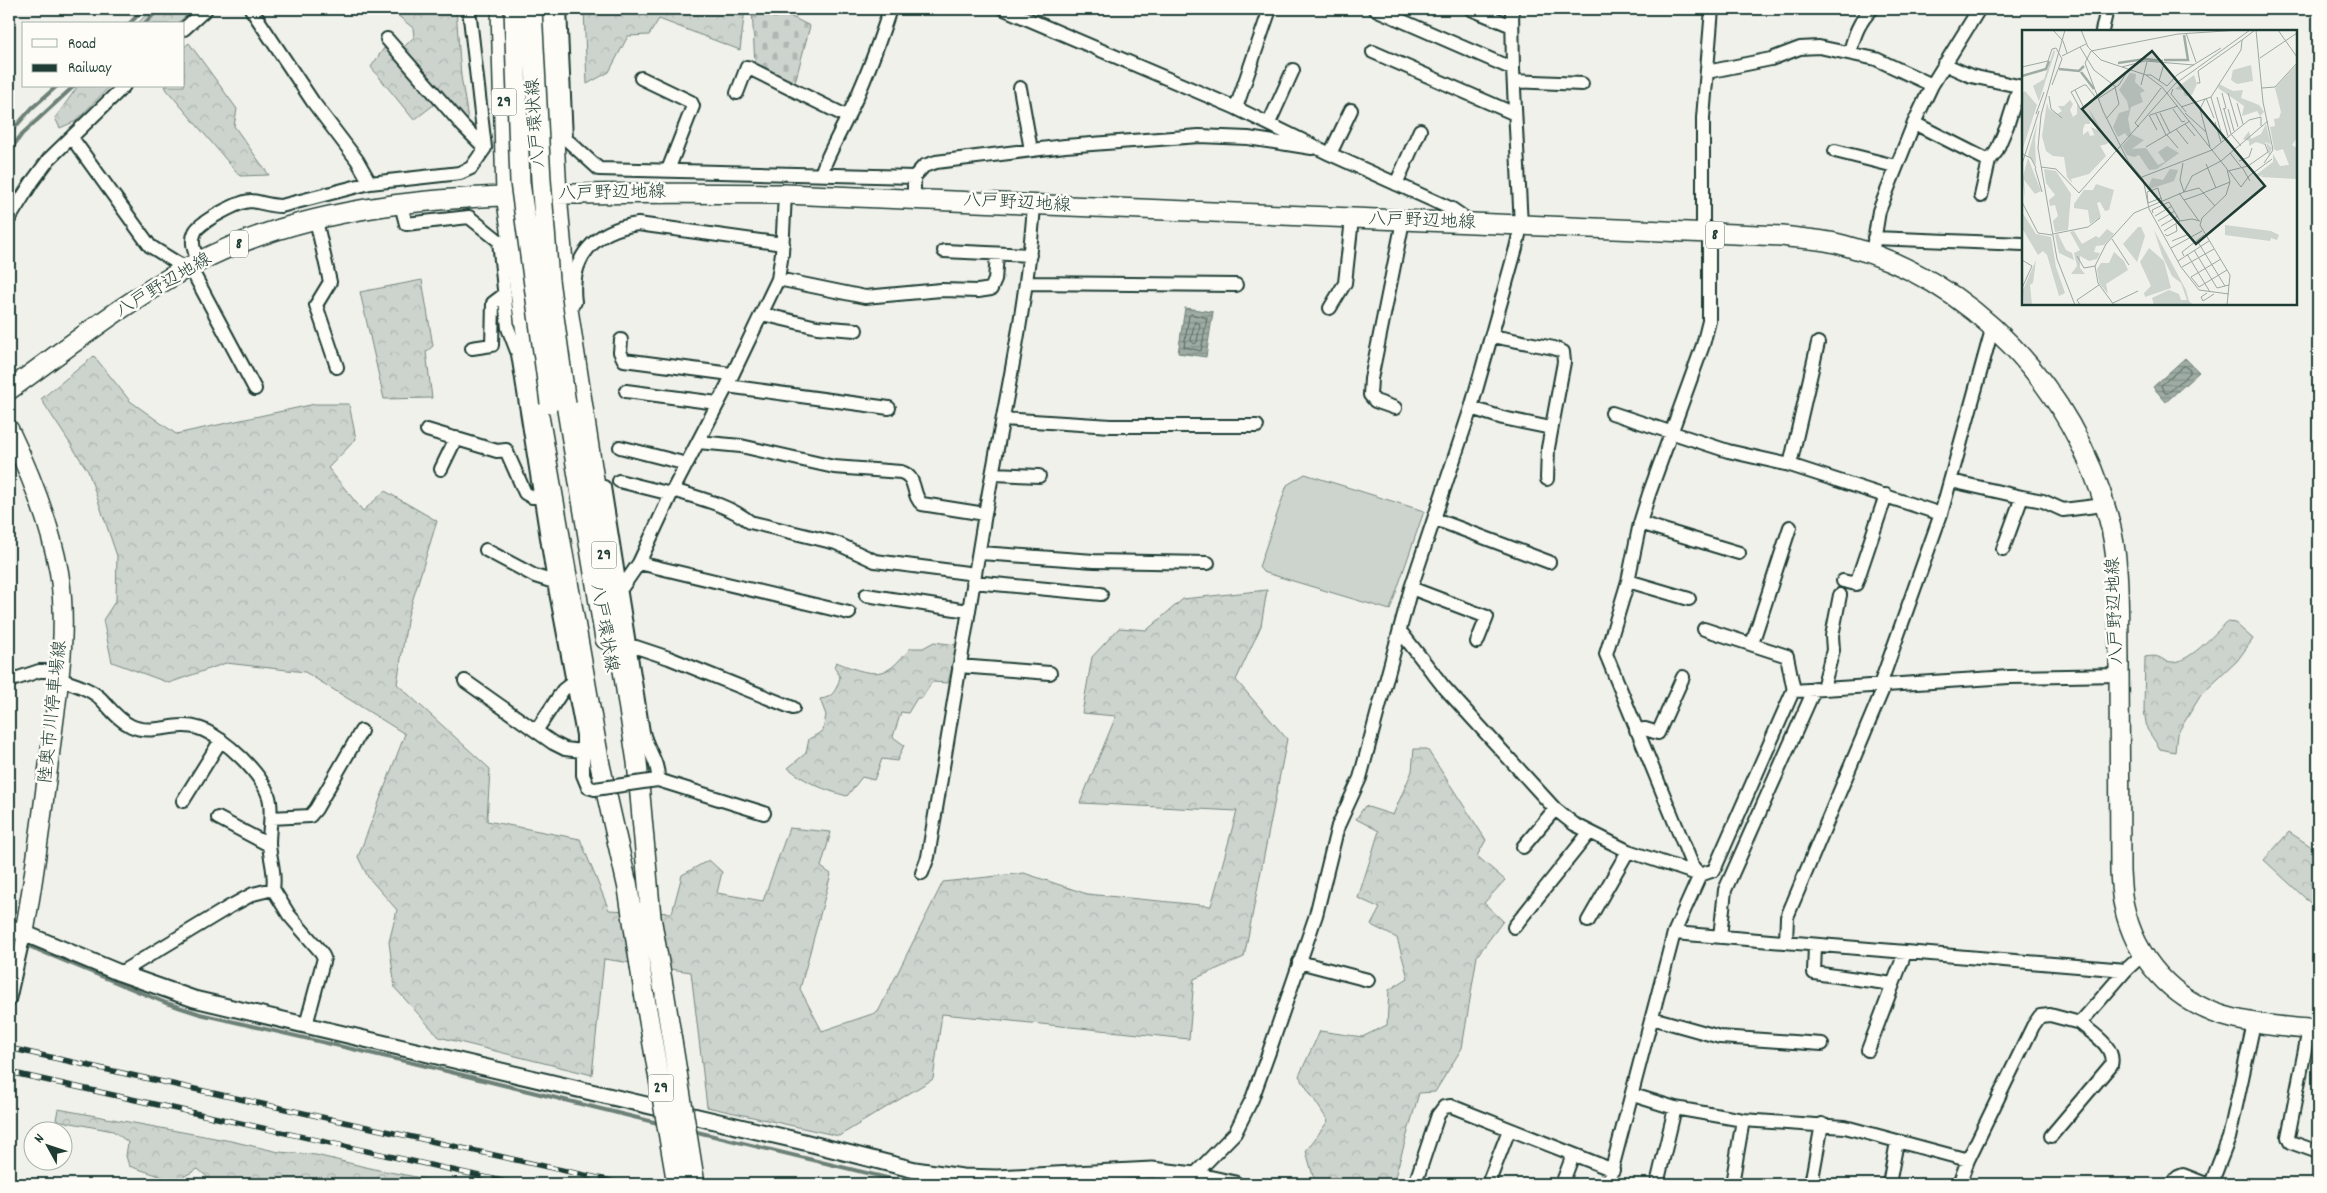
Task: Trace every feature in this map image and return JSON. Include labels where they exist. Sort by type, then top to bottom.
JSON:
[{"type":"main road","name":"29","points":[[502,9],[506,195],[535,393],[598,755],[629,894]]},
{"type":"main road","name":"八戸環状線","points":[[514,9],[520,182],[665,997],[695,1184]]},
{"type":"main road","name":"八戸環状線","points":[[532,9],[539,152],[558,403],[629,894],[677,1184]]},
{"type":"main road","name":"29","points":[[547,9],[557,194],[566,296],[637,762],[651,917]]},
{"type":"main road","name":"八戸野辺地線","points":[[9,390],[131,303],[194,264],[276,229],[402,205],[456,198],[557,194],[785,194],[1782,236],[1841,244],[1873,246],[1906,268],[1947,291],[1993,326],[2019,352],[2061,407],[2091,468],[2108,517],[2118,573],[2120,872],[2123,905],[2132,934],[2142,955],[2158,975],[2177,992],[2196,1004],[2223,1016],[2254,1023],[2313,1030]]},
{"type":"main road","name":"陸奥市川停車場線","points":[[9,429],[44,509],[59,573],[62,617],[60,675],[17,931]]},
{"type":"street","points":[[185,28],[206,9]]},
{"type":"street","points":[[250,9],[313,102],[357,160],[370,183]]},
{"type":"street","points":[[255,389],[194,264],[192,244],[195,231],[203,222],[250,201],[269,206],[281,206],[370,183],[466,171],[479,159],[485,148],[469,9]]},
{"type":"street","points":[[560,9],[566,139],[599,170],[668,170],[914,177]]},
{"type":"street","points":[[821,174],[828,153],[848,117],[875,56],[890,9]]},
{"type":"street","points":[[1004,9],[1269,123],[1326,152],[1452,209],[1474,224]]},
{"type":"street","points":[[1236,108],[1270,9]]},
{"type":"street","points":[[1375,9],[1513,75],[1582,84]]},
{"type":"street","points":[[1472,9],[1512,26]]},
{"type":"street","points":[[1194,1175],[1235,1133],[1248,1107],[1316,915],[1338,826],[1363,769],[1411,588],[1471,408],[1492,336],[1521,226],[1513,75],[1512,9]]},
{"type":"street","points":[[1700,875],[1692,867],[1606,654],[1628,581],[1640,523],[1710,322],[1703,118],[1712,9]]},
{"type":"street","points":[[1850,52],[1856,30],[1865,15],[1872,9]]},
{"type":"street","points":[[1979,9],[1932,85],[1895,166],[1879,211],[1873,246],[2022,244]]},
{"type":"street","points":[[2102,30],[2107,9]]},
{"type":"street","points":[[386,39],[485,148]]},
{"type":"street","points":[[1707,72],[1771,58],[1800,48],[1819,47],[1876,59],[1932,85]]},
{"type":"street","points":[[1373,52],[1515,114]]},
{"type":"street","points":[[1944,64],[1971,76],[2021,87],[1996,152],[1989,161],[1981,196]]},
{"type":"street","points":[[737,92],[747,67],[848,117]]},
{"type":"street","points":[[1269,123],[1292,70]]},
{"type":"street","points":[[641,78],[691,102],[693,106],[668,170]]},
{"type":"street","points":[[9,219],[49,159],[122,88]]},
{"type":"street","points":[[1020,88],[1031,150]]},
{"type":"street","points":[[1326,152],[1351,110]]},
{"type":"street","points":[[1914,124],[1989,161]]},
{"type":"street","points":[[1396,184],[1420,130]]},
{"type":"street","points":[[914,199],[914,177],[924,166],[936,162],[1031,150],[1199,136],[1248,138],[1326,152]]},
{"type":"street","points":[[72,138],[150,246],[179,264],[194,264]]},
{"type":"street","points":[[1835,151],[1895,166]]},
{"type":"street","points":[[621,589],[639,563],[778,278],[783,244],[785,194]]},
{"type":"street","points":[[402,205],[406,224],[470,218],[499,241],[508,328],[518,354],[554,582],[583,735],[583,775],[588,787],[595,789],[654,781],[764,813]]},
{"type":"street","points":[[922,873],[928,857],[968,611],[980,553],[1026,283],[1034,205]]},
{"type":"street","points":[[1330,308],[1345,283],[1352,218]]},
{"type":"street","points":[[316,220],[330,282],[316,304],[337,367]]},
{"type":"street","points":[[1395,408],[1375,401],[1370,395],[1371,379],[1403,221]]},
{"type":"street","points":[[654,781],[659,769],[646,744],[643,732],[587,391],[574,291],[576,273],[583,256],[591,245],[605,233],[620,227],[638,224],[783,244]]},
{"type":"street","points":[[944,251],[1030,255]]},
{"type":"street","points":[[778,278],[865,297],[941,290],[978,291],[990,289],[995,280],[998,255]]},
{"type":"street","points":[[1026,283],[1236,285]]},
{"type":"street","points":[[472,348],[492,346],[493,303],[504,294]]},
{"type":"street","points":[[762,314],[817,327],[856,330]]},
{"type":"street","points":[[1786,942],[1787,917],[1882,684],[1941,514],[1993,326]]},
{"type":"street","points":[[1492,336],[1554,348],[1564,352],[1564,362],[1548,448],[1546,478]]},
{"type":"street","points":[[621,340],[620,357],[630,362],[889,408]]},
{"type":"street","points":[[1790,464],[1818,343]]},
{"type":"street","points":[[626,391],[718,403]]},
{"type":"street","points":[[1471,408],[1503,418],[1551,428]]},
{"type":"street","points":[[1612,413],[1728,451],[1790,464],[1941,514]]},
{"type":"street","points":[[1003,419],[1110,426],[1258,426]]},
{"type":"street","points":[[427,430],[498,451],[506,450],[525,493],[532,497],[540,497]]},
{"type":"street","points":[[441,470],[456,438]]},
{"type":"street","points":[[698,442],[741,446],[834,467],[902,472],[908,474],[912,479],[918,500],[922,504],[986,514]]},
{"type":"street","points":[[620,448],[687,464]]},
{"type":"street","points":[[993,474],[1039,476]]},
{"type":"street","points":[[619,480],[672,492],[727,508],[742,515],[750,522],[836,543],[875,561],[974,578],[1102,594]]},
{"type":"street","points":[[1951,481],[2043,501],[2063,510],[2104,505]]},
{"type":"street","points":[[1844,581],[1856,584],[1886,495]]},
{"type":"street","points":[[2004,549],[2022,497]]},
{"type":"street","points":[[1435,519],[1549,562]]},
{"type":"street","points":[[1640,523],[1739,553]]},
{"type":"street","points":[[1752,644],[1790,527]]},
{"type":"street","points":[[486,550],[535,576],[554,582]]},
{"type":"street","points":[[980,553],[1094,561],[1208,563]]},
{"type":"street","points":[[639,563],[848,613]]},
{"type":"street","points":[[1628,581],[1688,599]]},
{"type":"street","points":[[1411,588],[1486,617],[1477,642]]},
{"type":"street","points":[[866,595],[968,611]]},
{"type":"street","points":[[1720,937],[1725,890],[1819,688],[1833,650],[1832,636],[1840,595]]},
{"type":"street","points":[[1400,630],[1443,686],[1555,809],[1589,833],[1628,851],[1700,875],[1714,870],[1794,691],[1787,656],[1704,629]]},
{"type":"street","points":[[630,645],[669,658],[793,708]]},
{"type":"street","points":[[959,666],[1050,673]]},
{"type":"street","points":[[9,681],[38,671],[60,675],[99,697],[130,726],[143,730],[187,726],[198,728],[221,740],[236,753],[267,791],[271,818],[269,845],[276,877],[273,889],[289,914],[324,958],[306,1025]]},
{"type":"street","points":[[1794,691],[2009,677],[2119,675]]},
{"type":"street","points":[[1636,730],[1644,729],[1658,733],[1683,677]]},
{"type":"street","points":[[465,681],[565,749],[582,752]]},
{"type":"street","points":[[536,731],[563,690],[572,683]]},
{"type":"street","points":[[271,818],[310,816],[316,809],[361,731]]},
{"type":"street","points":[[183,801],[221,740]]},
{"type":"street","points":[[1523,847],[1555,809]]},
{"type":"street","points":[[218,818],[269,845]]},
{"type":"street","points":[[1514,927],[1589,833]]},
{"type":"street","points":[[1588,921],[1628,851]]},
{"type":"street","points":[[1608,1184],[1633,1095],[1674,933],[1700,875]]},
{"type":"street","points":[[120,973],[229,907],[253,894],[273,889]]},
{"type":"street","points":[[17,931],[120,973],[194,999],[771,1134],[915,1170],[962,1177],[997,1178],[1152,1170],[1194,1175],[1235,1184]]},
{"type":"street","name":"陸奥市川停車場線","points":[[9,1000],[17,931]]},
{"type":"street","points":[[1674,933],[2126,970]]},
{"type":"street","points":[[1814,945],[1814,973],[1893,984]]},
{"type":"street","points":[[1868,1050],[1905,953]]},
{"type":"street","points":[[2080,1022],[2126,970],[2142,955]]},
{"type":"street","points":[[1299,962],[1368,980]]},
{"type":"street","points":[[1959,1184],[1968,1160],[2033,1026],[2040,1016],[2050,1015],[2080,1022],[2111,1051],[2113,1059],[2111,1065],[2051,1136]]},
{"type":"street","points":[[1652,1018],[1720,1037],[1822,1044]]},
{"type":"street","points":[[2211,1184],[2229,1138],[2254,1023]]},
{"type":"street","points":[[2313,1030],[2288,1137],[2290,1142],[2295,1145],[2318,1152]]},
{"type":"street","points":[[1633,1095],[1675,1108],[1743,1120],[1845,1126],[1897,1142],[1968,1160]]},
{"type":"street","points":[[1415,1184],[1438,1115],[1444,1107],[1451,1106],[1613,1170]]},
{"type":"street","points":[[1657,1184],[1675,1108]]},
{"type":"street","points":[[1732,1184],[1743,1120]]},
{"type":"street","points":[[1811,1184],[1822,1124]]},
{"type":"street","points":[[1488,1184],[1509,1130]]},
{"type":"street","points":[[1889,1184],[1897,1142]]},
{"type":"street","points":[[1562,1184],[1573,1155]]},
{"type":"street","points":[[2173,1184],[2178,1177],[2183,1175],[2206,1184]]},
{"type":"green space","points":[[152,9],[193,9],[179,22],[139,22]]},
{"type":"green space","points":[[390,9],[456,9],[461,76],[468,119],[464,122],[444,97],[414,120],[371,67],[384,48],[395,56],[414,37],[413,28]]},
{"type":"green space","points":[[584,9],[745,9],[740,50],[659,19],[649,35],[628,36],[609,72],[587,84]]},
{"type":"green space","points":[[752,9],[776,9],[810,26],[794,86],[755,65]]},
{"type":"green space","points":[[189,43],[237,109],[234,126],[269,175],[240,176],[167,90],[166,88],[185,88],[185,46]]},
{"type":"green space","points":[[77,88],[108,88],[76,121],[60,128],[55,118]]},
{"type":"green space","points":[[422,280],[433,346],[426,352],[432,398],[384,399],[360,292]]},
{"type":"green space","points":[[94,356],[130,401],[176,434],[315,404],[349,404],[356,439],[328,468],[363,511],[385,491],[437,521],[408,615],[397,684],[490,769],[487,821],[580,839],[609,910],[672,913],[682,875],[709,860],[722,872],[717,893],[763,901],[789,828],[831,832],[821,867],[831,874],[800,989],[822,1031],[878,1012],[943,882],[1024,873],[1087,894],[1211,906],[1237,811],[1080,803],[1116,716],[1082,713],[1092,657],[1119,628],[1147,630],[1183,599],[1267,590],[1261,626],[1236,680],[1287,739],[1244,957],[1194,979],[1189,1039],[942,1014],[933,1079],[839,1136],[707,1107],[691,972],[604,959],[592,1075],[439,1037],[395,988],[389,942],[397,910],[368,877],[358,857],[405,734],[305,672],[226,663],[169,683],[112,662],[103,620],[116,600],[117,556],[88,471],[41,399]]},
{"type":"green space","points":[[1305,474],[1424,511],[1390,610],[1263,572],[1259,567],[1287,485]]},
{"type":"green space","points":[[2227,622],[2235,623],[2253,639],[2237,661],[2201,695],[2177,734],[2175,752],[2160,749],[2147,729],[2144,710],[2145,657],[2158,657],[2171,662],[2178,661],[2201,647]]},
{"type":"green space","points":[[934,642],[957,645],[948,683],[932,682],[922,698],[917,698],[908,713],[901,712],[893,737],[904,745],[897,761],[882,759],[874,780],[862,777],[847,796],[816,785],[788,768],[806,753],[809,739],[823,731],[826,715],[820,699],[828,697],[834,692],[840,677],[834,667],[836,662],[871,673],[878,673],[891,668],[911,648],[923,648]]},
{"type":"green space","points":[[1414,749],[1427,749],[1486,840],[1477,856],[1505,880],[1484,903],[1503,921],[1477,956],[1462,1048],[1435,1092],[1419,1093],[1393,1184],[1321,1184],[1313,1176],[1306,1151],[1328,1121],[1299,1076],[1320,1031],[1362,1037],[1387,1025],[1389,990],[1408,978],[1397,938],[1371,925],[1380,908],[1358,898],[1379,831],[1356,819],[1365,806],[1393,815],[1412,771]]},
{"type":"green space","points":[[2289,832],[2318,851],[2318,910],[2264,860]]},
{"type":"green space","points":[[58,1109],[231,1141],[279,1152],[316,1155],[374,1169],[453,1184],[215,1184],[198,1169],[175,1181],[129,1166],[126,1156],[128,1142],[113,1131],[72,1123],[72,1120],[56,1120]]},
{"type":"water","points":[[1185,308],[1213,312],[1206,357],[1178,353]]},
{"type":"water","points":[[2185,358],[2199,372],[2166,402],[2153,387]]},
{"type":"waterway","points":[[131,22],[144,9]]},
{"type":"waterway","points":[[146,22],[159,9]]},
{"type":"waterway","points":[[9,134],[32,108],[55,88]]},
{"type":"waterway","points":[[9,152],[22,134],[72,88]]},
{"type":"waterway","points":[[9,938],[166,1003],[200,1014],[426,1066],[662,1124]]},
{"type":"waterway","points":[[693,1131],[912,1184]]},
{"type":"waterway","points":[[1127,1184],[1157,1184]]},
{"type":"railway","points":[[9,1048],[625,1184]]},
{"type":"railway","points":[[9,1072],[516,1184]]}]
